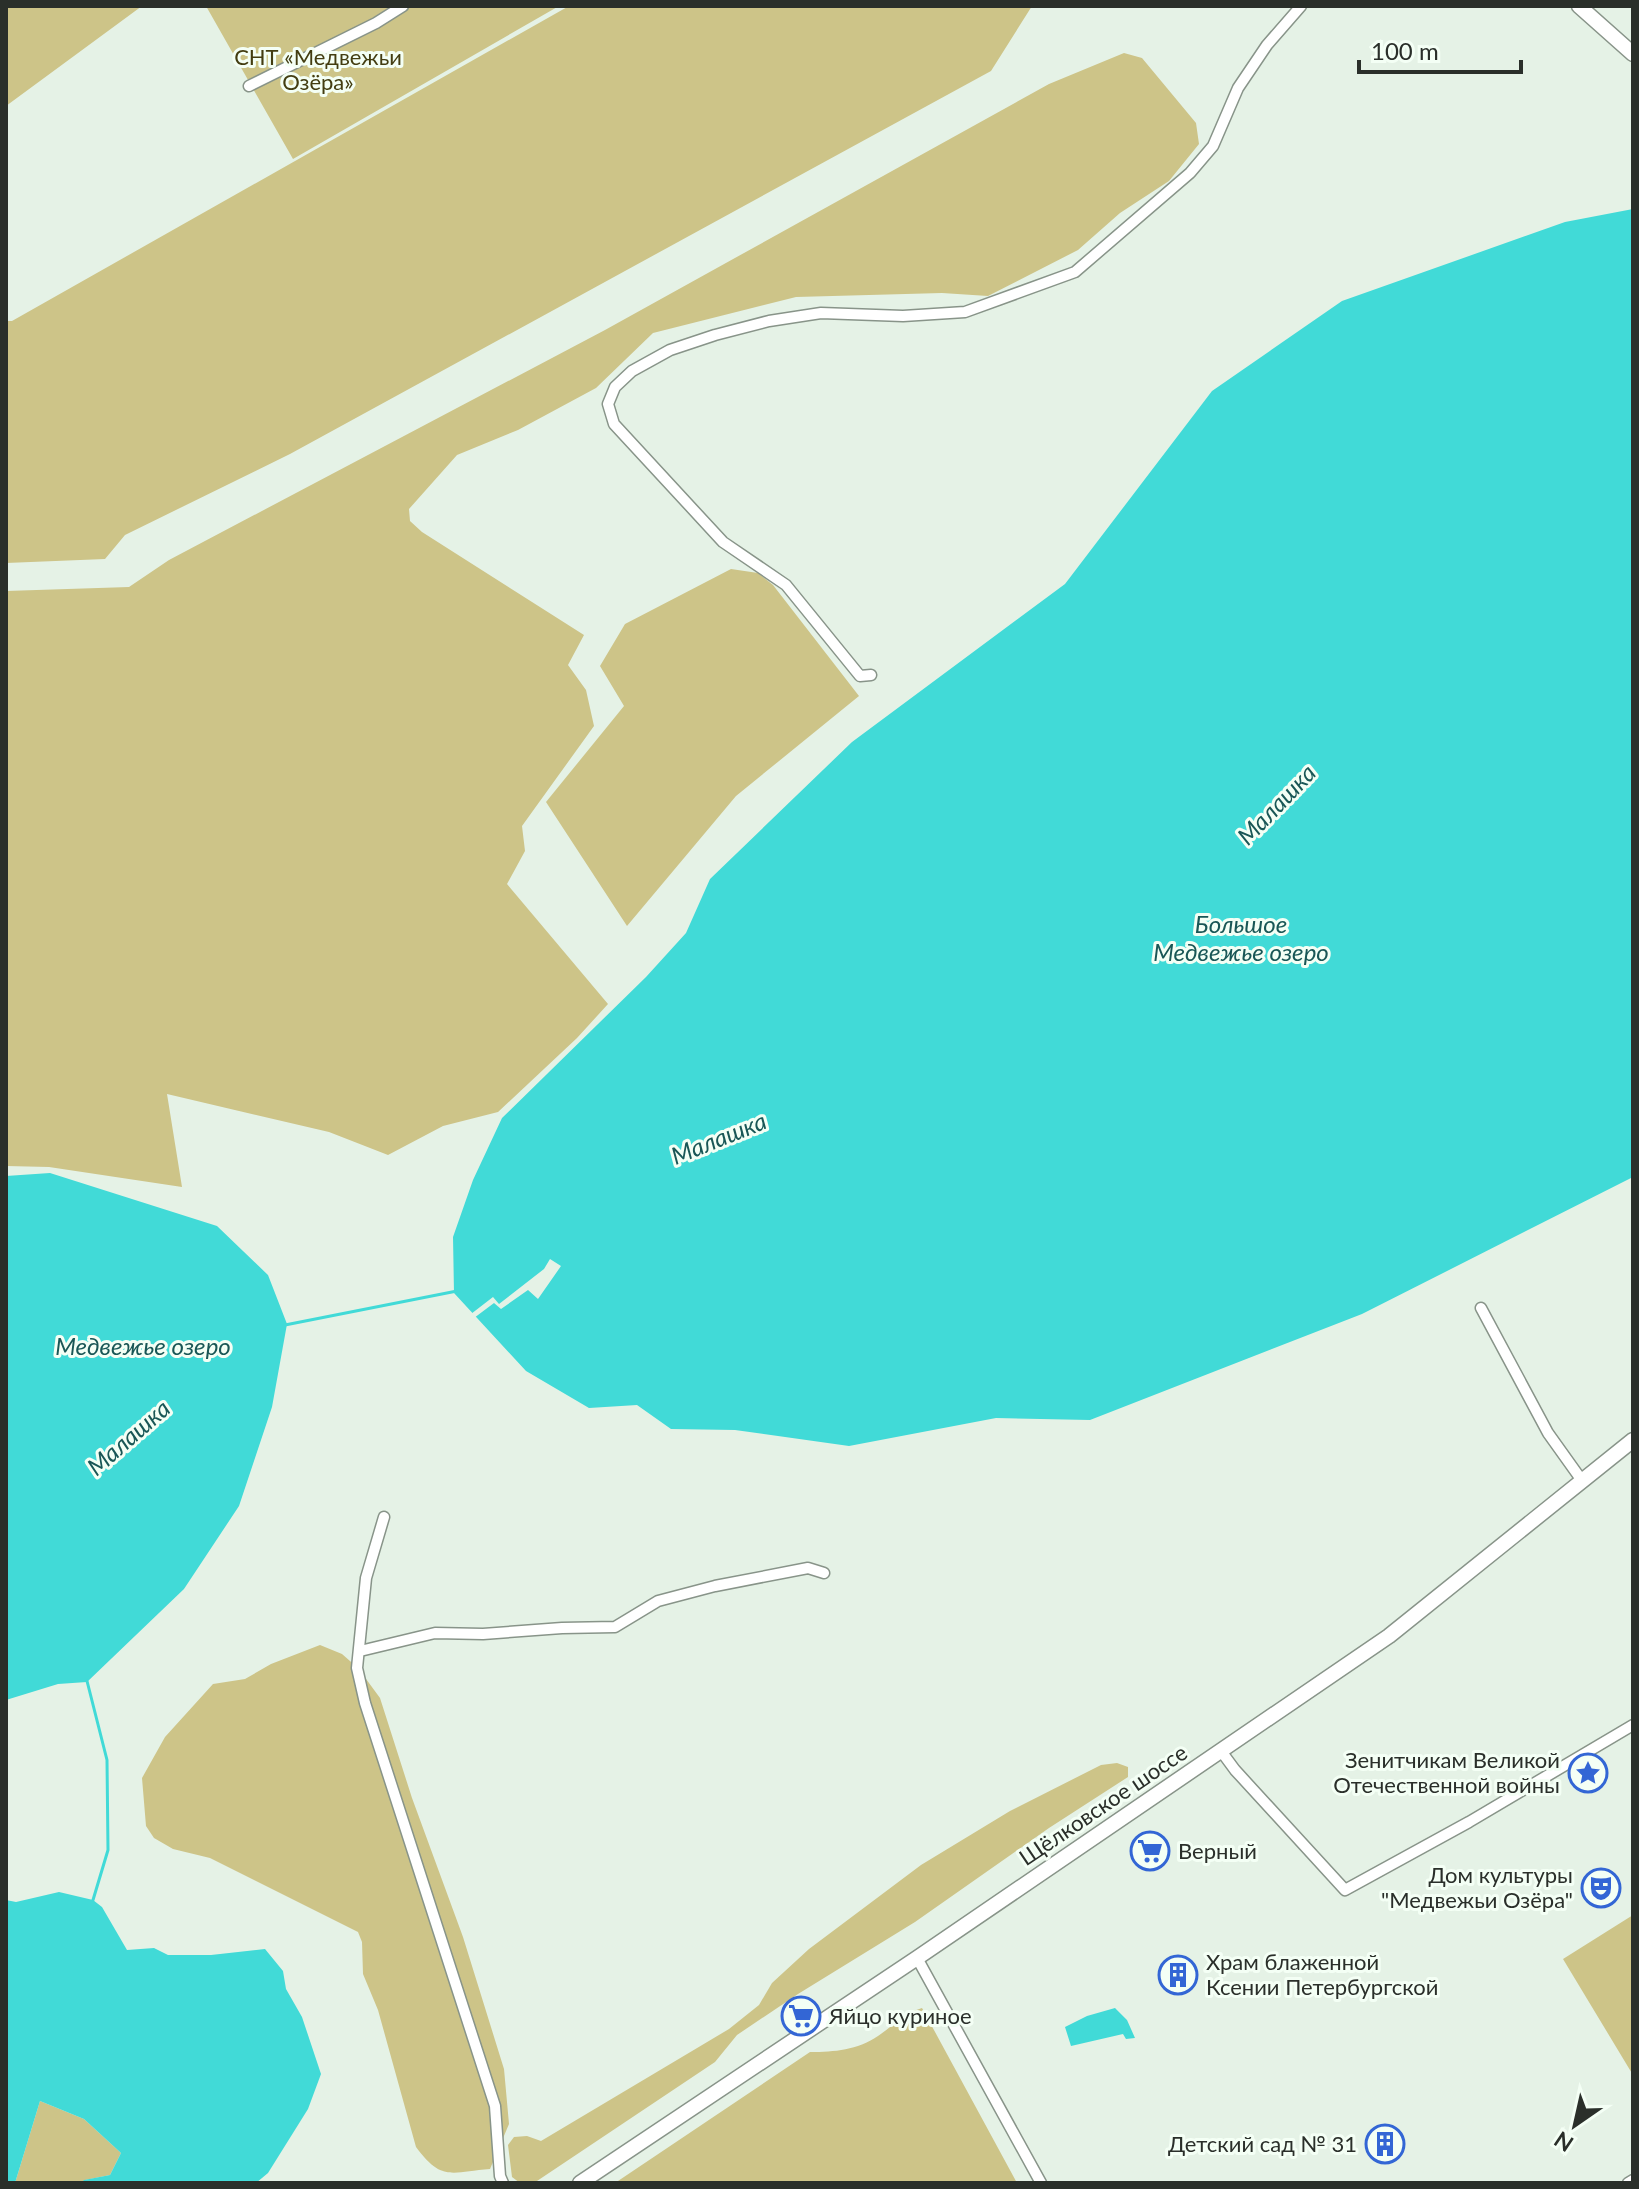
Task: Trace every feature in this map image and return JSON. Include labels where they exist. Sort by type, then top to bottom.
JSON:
[{"type":"main road","points":[[1579,6],[1633,54]]},
{"type":"main road","name":"Щёлковское шоссе","points":[[580,2183],[1389,1636],[1633,1440]]},
{"type":"street","points":[[249,86],[376,23],[403,6]]},
{"type":"street","points":[[871,675],[860,676],[786,585],[723,542],[614,424],[608,404],[615,387],[632,371],[670,350],[769,321],[821,313],[903,316],[965,312],[1075,272],[1190,173],[1213,146],[1238,88],[1267,45],[1301,6]]},
{"type":"street","points":[[1481,1308],[1548,1433],[1583,1482]]},
{"type":"street","points":[[384,1517],[366,1578],[357,1668],[365,1703],[495,2106],[503,2183]]},
{"type":"street","points":[[360,1651],[435,1633],[483,1634],[615,1627],[658,1601],[715,1586],[808,1568],[824,1573]]},
{"type":"street","points":[[1221,1751],[1345,1890],[1469,1822],[1633,1725]]},
{"type":"street","points":[[917,1958],[1041,2183]]},
{"type":"green space","points":[[6,6],[142,6],[6,106]]},
{"type":"green space","name":"СНТ «Медвежьи Озёра»","points":[[206,6],[559,6],[293,159]]},
{"type":"green space","points":[[569,6],[1032,6],[991,71],[290,454],[125,535],[105,559],[6,563],[6,321],[12,321]]},
{"type":"green space","points":[[1124,53],[1142,58],[1196,123],[1199,144],[1169,181],[1120,213],[1078,250],[988,296],[942,293],[796,297],[653,333],[596,388],[518,430],[457,455],[409,509],[410,521],[422,532],[584,635],[568,665],[586,690],[594,726],[522,826],[525,851],[507,884],[608,1004],[577,1038],[498,1112],[443,1126],[388,1155],[329,1132],[167,1094],[182,1187],[49,1167],[6,1166],[6,591],[129,587],[169,560],[605,330],[1049,84]]},
{"type":"green space","points":[[731,569],[758,573],[773,585],[859,696],[736,796],[627,926],[546,802],[624,706],[600,666],[625,624]]},
{"type":"green space","points":[[320,1645],[342,1654],[358,1668],[380,1698],[412,1798],[463,1937],[504,2069],[509,2124],[490,2169],[456,2173],[441,2170],[433,2166],[416,2147],[378,2010],[363,1974],[362,1942],[358,1932],[210,1858],[173,1849],[154,1838],[146,1826],[142,1778],[165,1737],[213,1684],[245,1679],[271,1664]]},
{"type":"green space","points":[[1117,1763],[1128,1767],[1128,1777],[915,1922],[737,2035],[715,2062],[534,2183],[520,2183],[512,2177],[508,2145],[514,2137],[527,2136],[541,2141],[729,2029],[759,2005],[772,1983],[809,1949],[921,1865],[1010,1811],[1101,1765]]},
{"type":"green space","points":[[1633,1915],[1633,2075],[1563,1959]]},
{"type":"green space","points":[[922,2008],[1017,2183],[615,2183],[810,2052],[837,2051],[862,2044]]},
{"type":"green space","points":[[40,2101],[84,2119],[121,2153],[110,2175],[81,2183],[15,2183]]},
{"type":"water","name":"Большое Медвежье озеро","points":[[1633,209],[1633,1177],[1362,1314],[1090,1420],[996,1418],[849,1446],[735,1430],[671,1429],[637,1405],[589,1408],[526,1371],[454,1293],[453,1237],[473,1180],[502,1118],[646,977],[686,933],[710,879],[852,742],[1065,584],[1212,391],[1342,301],[1565,222]]},
{"type":"water","name":"Медвежье озеро","points":[[50,1173],[217,1226],[268,1275],[287,1324],[272,1407],[239,1506],[184,1589],[87,1682],[58,1684],[6,1700],[6,1176]]},
{"type":"water","points":[[59,1892],[93,1900],[102,1907],[127,1950],[154,1948],[168,1955],[211,1955],[265,1949],[283,1971],[286,1989],[302,2017],[321,2074],[308,2109],[268,2173],[256,2183],[81,2183],[110,2175],[121,2153],[84,2119],[40,2101],[15,2183],[6,2183],[6,1900],[16,1902]]},
{"type":"water","points":[[1115,2008],[1127,2020],[1135,2038],[1126,2039],[1123,2034],[1071,2046],[1065,2027],[1087,2016]]},
{"type":"pier","points":[[550,1259],[561,1266],[538,1299],[528,1290],[501,1309],[494,1303],[474,1318],[478,1325],[463,1309],[471,1314],[493,1297],[499,1304],[544,1269]]},
{"type":"waterway","name":"Малашка","points":[[285,1325],[457,1291]]},
{"type":"waterway","name":"Малашка","points":[[87,1681],[107,1760],[108,1850],[93,1900]]},
{"type":"place","name":"Зенитчикам Великой Отечественной войны","points":[[1588,1773]]},
{"type":"place","name":"Верный","points":[[1150,1851]]},
{"type":"place","name":"Дом культуры \"Медвежьи Озёра\"","points":[[1601,1888]]},
{"type":"place","name":"Храм блаженной Ксении Петербургской","points":[[1178,1975]]},
{"type":"place","name":"Яйцо куриное","points":[[801,2016]]},
{"type":"place","name":"Детский сад № 31","points":[[1385,2144]]}]
